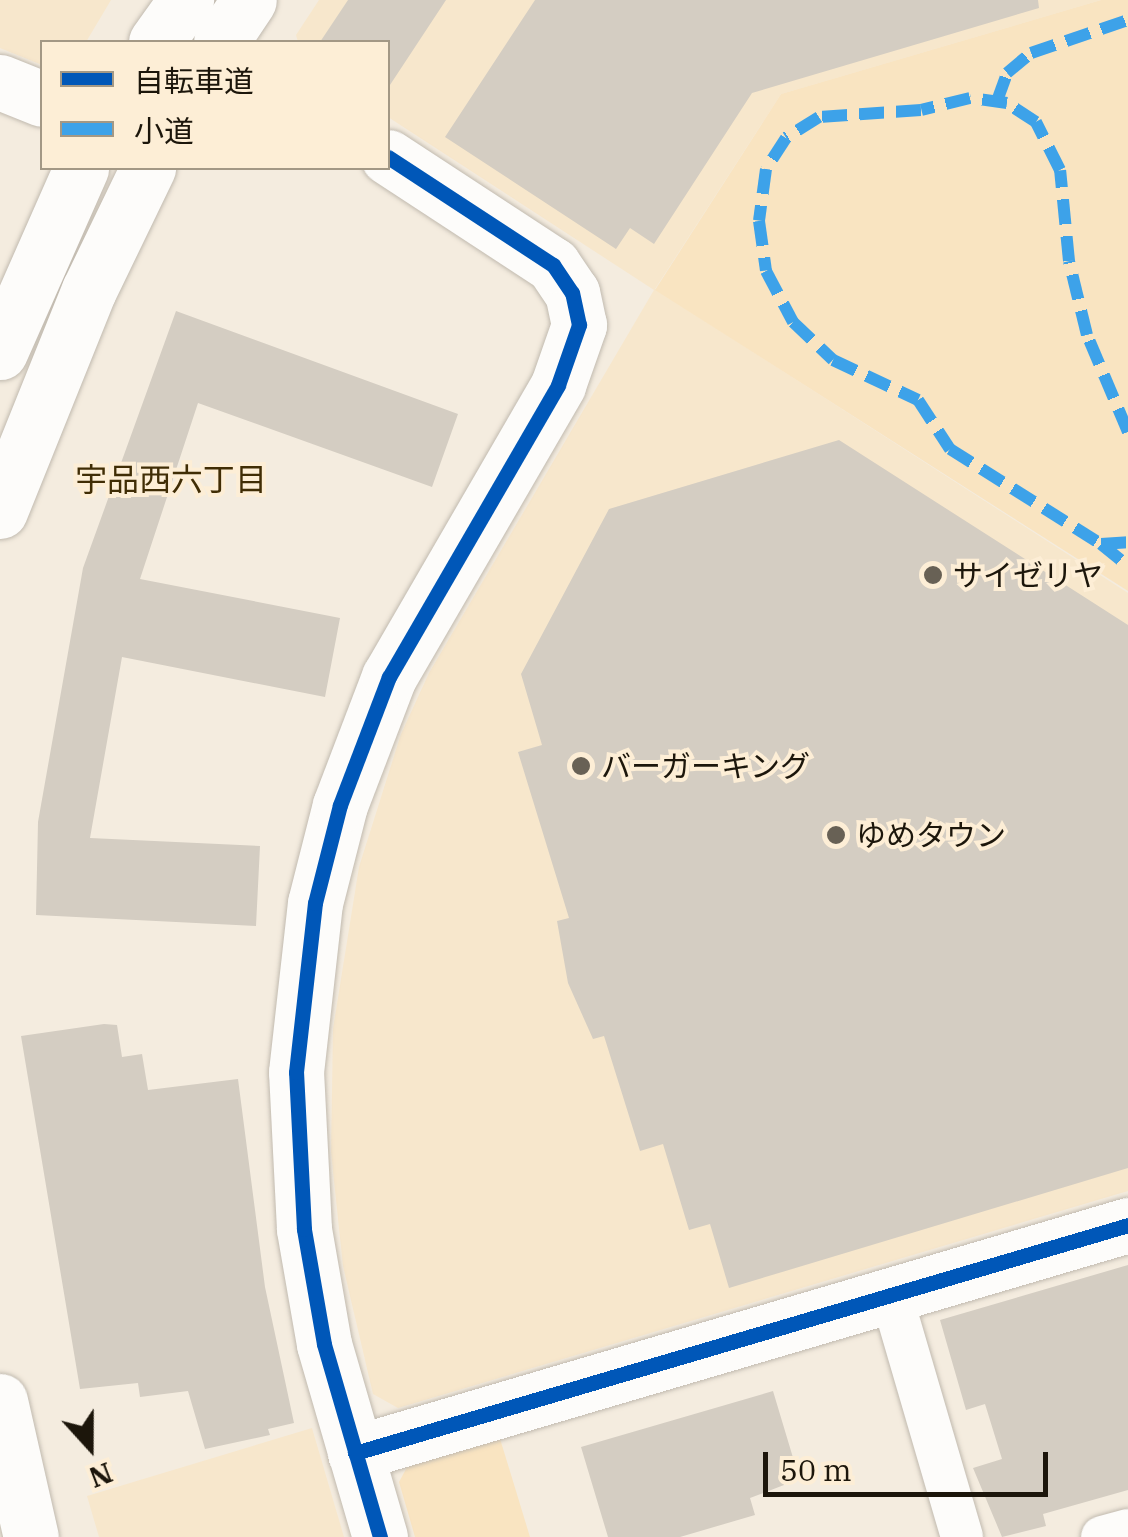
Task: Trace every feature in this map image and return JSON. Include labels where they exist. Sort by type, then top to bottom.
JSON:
[{"type":"street","points":[[157,40],[186,0]]},
{"type":"street","points":[[222,40],[249,0]]},
{"type":"street","points":[[0,82],[40,98]]},
{"type":"street","points":[[380,1537],[313,1290],[298,1171],[299,1014],[316,903],[354,762],[395,664],[558,385],[579,325],[572,292],[553,265],[390,158]]},
{"type":"street","points":[[5,321],[80,170]]},
{"type":"street","points":[[0,510],[89,290],[147,170]]},
{"type":"street","points":[[356,1453],[1128,1225]]},
{"type":"street","points":[[891,1294],[962,1537]]},
{"type":"street","points":[[0,1401],[31,1537]]},
{"type":"street","points":[[1102,1537],[1128,1530]]},
{"type":"shaded area","points":[[0,0],[111,0],[87,40],[40,40],[40,64],[0,48]]},
{"type":"shaded area","points":[[319,0],[1101,0],[781,94],[655,289],[1128,593],[1128,1191],[398,1408],[373,1394],[343,1266],[331,1152],[333,1029],[359,867],[401,734],[429,673],[654,290],[390,118],[390,40],[297,40],[296,35]]},
{"type":"shaded area","points":[[1101,0],[1128,0],[1128,591],[655,290],[781,94]]},
{"type":"shaded area","points":[[312,1428],[344,1537],[99,1537],[87,1496]]},
{"type":"shaded area","points":[[498,1432],[530,1537],[415,1537],[399,1482],[412,1458]]},
{"type":"building","points":[[348,0],[446,0],[390,85],[390,40],[321,40]]},
{"type":"building","points":[[535,0],[1038,0],[1039,8],[752,93],[654,244],[630,228],[616,249],[445,137]]},
{"type":"building","points":[[176,311],[458,414],[432,487],[198,403],[140,579],[340,618],[325,697],[122,657],[90,838],[260,846],[256,926],[36,915],[38,822],[83,568]]},
{"type":"building","name":"ゆめタウン","points":[[839,440],[1128,625],[1128,1168],[729,1288],[710,1224],[689,1230],[663,1144],[640,1151],[604,1036],[593,1039],[568,983],[557,921],[569,918],[518,752],[542,745],[521,674],[609,509]]},
{"type":"building","points":[[117,1025],[122,1057],[142,1054],[148,1090],[238,1079],[265,1287],[294,1423],[268,1429],[270,1435],[205,1449],[188,1391],[140,1397],[138,1383],[80,1389],[21,1036]]},
{"type":"building","points":[[1128,1265],[1128,1490],[1043,1514],[1046,1526],[1002,1537],[973,1468],[1002,1459],[985,1404],[966,1410],[940,1320]]},
{"type":"building","points":[[773,1391],[797,1471],[781,1476],[784,1485],[750,1498],[755,1515],[680,1537],[608,1537],[581,1447]]},
{"type":"marked path","points":[[997,101],[1007,73],[1031,53],[1128,20]]},
{"type":"marked path","points":[[1128,432],[1087,335],[1069,261],[1060,170],[1036,122],[1007,103],[970,98],[921,110],[819,117],[786,138],[766,169],[759,221],[766,271],[793,322],[833,360],[918,400],[950,449],[1101,544],[1128,542]]},
{"type":"marked path","points":[[1101,544],[1128,566]]},
{"type":"cycle path","points":[[380,1537],[324,1344],[304,1229],[296,1072],[315,903],[340,805],[389,677],[558,385],[579,325],[572,293],[553,265],[390,158]]},
{"type":"cycle path","points":[[355,1453],[1128,1225]]},
{"type":"place","name":"サイゼリヤ","points":[[933,575]]},
{"type":"place","name":"バーガーキング","points":[[581,766]]},
{"type":"place","name":"ゆめタウン","points":[[836,835]]},
{"type":"district","name":"宇品西六丁目","points":[[171,479]]}]
